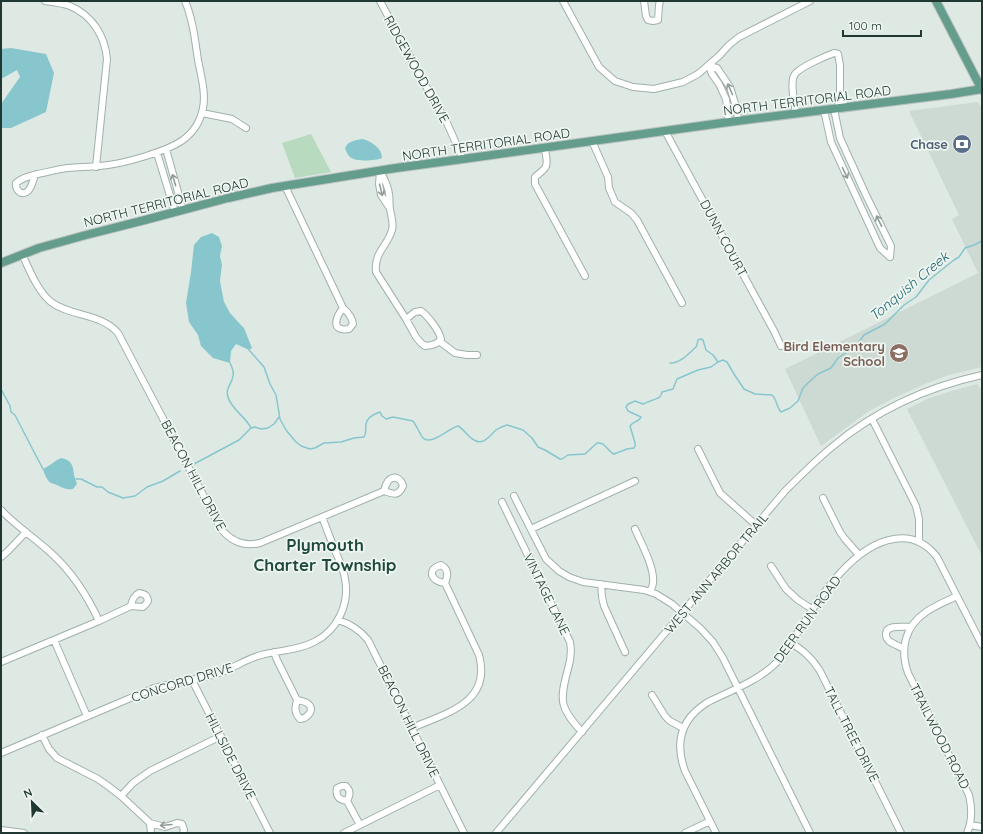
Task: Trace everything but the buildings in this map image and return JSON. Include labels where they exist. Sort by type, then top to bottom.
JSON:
[{"type":"main road","points":[[936,1],[982,89]]},
{"type":"main road","name":"NORTH TERRITORIAL ROAD","points":[[1,262],[38,248],[79,237],[228,198],[285,186],[592,141],[982,89]]},
{"type":"street","points":[[45,1],[59,3],[70,7],[86,16],[99,31],[105,45],[107,59],[96,166]]},
{"type":"street","points":[[35,175],[68,168],[120,164],[157,153],[176,145],[188,136],[202,113],[204,93],[190,14],[185,1]]},
{"type":"street","name":"RIDGEWOOD DRIVE","points":[[380,1],[447,123],[463,159]]},
{"type":"street","points":[[563,1],[599,66],[615,81],[633,88],[654,89],[683,82],[698,74],[709,66],[739,37],[810,1]]},
{"type":"street","points":[[644,1],[646,16],[648,20],[653,21],[658,20],[660,1]]},
{"type":"street","points":[[796,114],[792,86],[793,78],[796,73],[834,52],[838,54],[840,65],[840,93],[838,96],[840,138],[891,246],[890,257],[880,248],[831,142],[824,110]]},
{"type":"street","points":[[709,66],[717,68],[730,87],[737,110],[738,122]]},
{"type":"street","points":[[709,66],[726,99],[730,122]]},
{"type":"street","points":[[202,113],[232,119],[246,128]]},
{"type":"street","name":"DUNN COURT","points":[[665,132],[781,346]]},
{"type":"street","points":[[592,141],[608,177],[609,188],[615,202],[631,213],[637,220],[682,303]]},
{"type":"street","points":[[545,148],[547,165],[535,177],[535,184],[585,276]]},
{"type":"street","points":[[166,149],[179,211]]},
{"type":"street","points":[[837,155],[845,151]]},
{"type":"street","points":[[157,153],[179,211]]},
{"type":"street","points":[[380,171],[386,183],[389,194],[389,206],[393,222],[390,235],[377,258],[376,272],[406,318],[420,343],[425,346],[432,346],[441,339],[440,334],[426,314],[421,311],[415,312],[406,318]]},
{"type":"street","points":[[285,186],[343,308]]},
{"type":"street","points":[[854,191],[862,187]]},
{"type":"street","name":"BEACON HILL DRIVE","points":[[22,254],[40,290],[50,302],[66,310],[104,321],[112,326],[118,333],[221,528],[228,537],[237,542],[248,545],[260,543],[384,491]]},
{"type":"street","points":[[439,341],[455,353],[477,355]]},
{"type":"street","name":"WEST ANN ARBOR TRAIL","points":[[496,833],[785,491],[817,460],[844,437],[903,402],[953,382],[982,375]]},
{"type":"street","points":[[872,419],[916,506],[919,519],[919,542],[929,548],[937,557],[982,645]]},
{"type":"street","points":[[698,449],[720,493],[756,525]]},
{"type":"street","points":[[531,530],[635,481]]},
{"type":"street","points":[[514,496],[546,558],[559,571],[576,580],[650,592],[668,602],[682,613],[700,628],[713,642],[738,687],[810,833]]},
{"type":"street","points":[[823,498],[840,532],[859,555]]},
{"type":"street","name":"VINTAGE LANE","points":[[502,502],[570,642],[572,651],[562,694],[565,709],[571,720],[582,732]]},
{"type":"street","points":[[1,510],[50,552],[69,572],[86,596],[99,621]]},
{"type":"street","points":[[322,517],[346,580],[343,610],[338,620]]},
{"type":"street","points":[[635,529],[652,570],[653,582],[650,592]]},
{"type":"street","points":[[1,557],[26,532]]},
{"type":"street","name":"DEER RUN ROAD","points":[[683,728],[690,717],[700,707],[769,670],[780,659],[812,609],[835,580],[859,555],[876,545],[891,540],[905,538],[919,542]]},
{"type":"street","points":[[771,566],[786,589],[798,600],[812,609]]},
{"type":"street","points":[[412,728],[462,706],[473,695],[480,681],[482,668],[479,655],[445,583]]},
{"type":"street","points":[[601,584],[604,606],[625,652]]},
{"type":"street","name":"TRAILWOOD ROAD","points":[[957,596],[927,611],[920,617],[911,627],[905,640],[904,649],[908,673],[969,795],[972,816],[967,833]]},
{"type":"street","points":[[1,662],[131,606]]},
{"type":"street","name":"BEACON HILL DRIVE","points":[[338,620],[355,627],[368,640],[464,833]]},
{"type":"street","name":"CONCORD DRIVE","points":[[1,753],[154,688],[221,672],[251,659],[274,652],[298,648],[315,642],[329,632],[338,620]]},
{"type":"street","points":[[904,649],[887,639],[887,631],[894,627],[911,627]]},
{"type":"street","points":[[54,640],[87,716]]},
{"type":"street","name":"TALL TREE DRIVE","points":[[791,643],[815,662],[901,833]]},
{"type":"street","points":[[274,652],[297,700]]},
{"type":"street","name":"HILLSIDE DRIVE","points":[[192,680],[270,833]]},
{"type":"street","points":[[652,694],[665,716],[670,721],[683,728],[680,746],[682,762],[716,833]]},
{"type":"street","points":[[42,735],[49,749],[57,758],[98,779],[121,796],[150,823],[165,827],[177,823],[182,824],[184,830],[183,833]]},
{"type":"street","points":[[121,796],[133,783],[150,771],[221,736]]},
{"type":"street","points":[[344,833],[440,785]]},
{"type":"street","points":[[347,801],[360,825]]},
{"type":"street","points":[[685,833],[710,821]]},
{"type":"street","points":[[150,823],[151,833]]},
{"type":"street","points":[[970,825],[982,827]]},
{"type":"street","points":[[1,830],[24,833]]},
{"type":"shaded area","name":"Bird Elementary School","points":[[978,102],[982,109],[982,367],[949,375],[894,398],[869,411],[821,446],[785,369],[978,273],[952,219],[959,215],[909,111]]},
{"type":"shaded area","points":[[978,384],[979,388],[982,387],[982,556],[907,409],[927,399]]},
{"type":"green space","points":[[311,134],[331,172],[295,178],[282,143]]},
{"type":"water","points":[[11,48],[46,54],[54,73],[46,112],[11,128],[1,128],[1,104],[20,77],[17,70],[1,79],[1,49]]},
{"type":"water","points":[[363,139],[378,148],[382,154],[382,158],[375,160],[356,160],[347,154],[345,148],[349,143]]},
{"type":"water","points":[[212,233],[219,237],[222,246],[220,256],[222,265],[220,281],[224,302],[230,313],[244,328],[252,348],[249,350],[236,344],[231,351],[230,363],[213,358],[201,346],[198,335],[189,322],[186,303],[194,245],[201,237]]},
{"type":"water","points":[[62,458],[70,462],[72,466],[77,484],[73,489],[68,489],[51,483],[44,473],[43,469]]},
{"type":"waterway","name":"Tonquish Creek","points":[[249,350],[264,367],[276,395],[280,419],[286,430],[301,446],[310,449],[324,443],[341,442],[364,437],[368,419],[380,412],[386,419],[393,417],[413,421],[423,438],[426,440],[431,440],[458,426],[472,439],[481,442],[497,429],[507,425],[523,430],[532,438],[538,447],[560,459],[568,455],[585,454],[597,443],[603,444],[614,454],[634,448],[635,446],[630,426],[641,417],[628,411],[626,407],[628,404],[635,401],[643,404],[658,398],[661,396],[662,392],[673,389],[677,379],[698,370],[711,367],[723,360],[727,362],[744,389],[755,394],[772,395],[781,412],[790,408],[798,401],[803,388],[818,374],[831,368],[838,358],[856,346],[864,335],[885,324],[904,305],[916,297],[929,280],[959,257],[965,248],[982,241]]},
{"type":"waterway","points":[[670,363],[677,362],[684,358],[696,347],[698,340],[701,339],[703,340],[706,350],[713,355],[718,362]]},
{"type":"waterway","points":[[230,363],[233,374],[227,394],[232,405],[246,420],[251,428]]},
{"type":"waterway","name":"Tonquish Creek","points":[[1,389],[10,406],[11,412],[15,415],[43,469]]},
{"type":"waterway","name":"Tonquish Creek","points":[[194,464],[239,440],[251,428],[268,428],[274,424],[279,417]]},
{"type":"waterway","name":"Tonquish Creek","points":[[76,479],[81,479],[97,487],[102,487],[108,492],[123,498],[135,496],[147,487],[163,481],[180,471]]},
{"type":"place","name":"Chase","points":[[962,144]]},
{"type":"place","name":"Bird Elementary School","points":[[899,353]]},
{"type":"district","name":"Plymouth Charter Township","points":[[325,554]]}]
